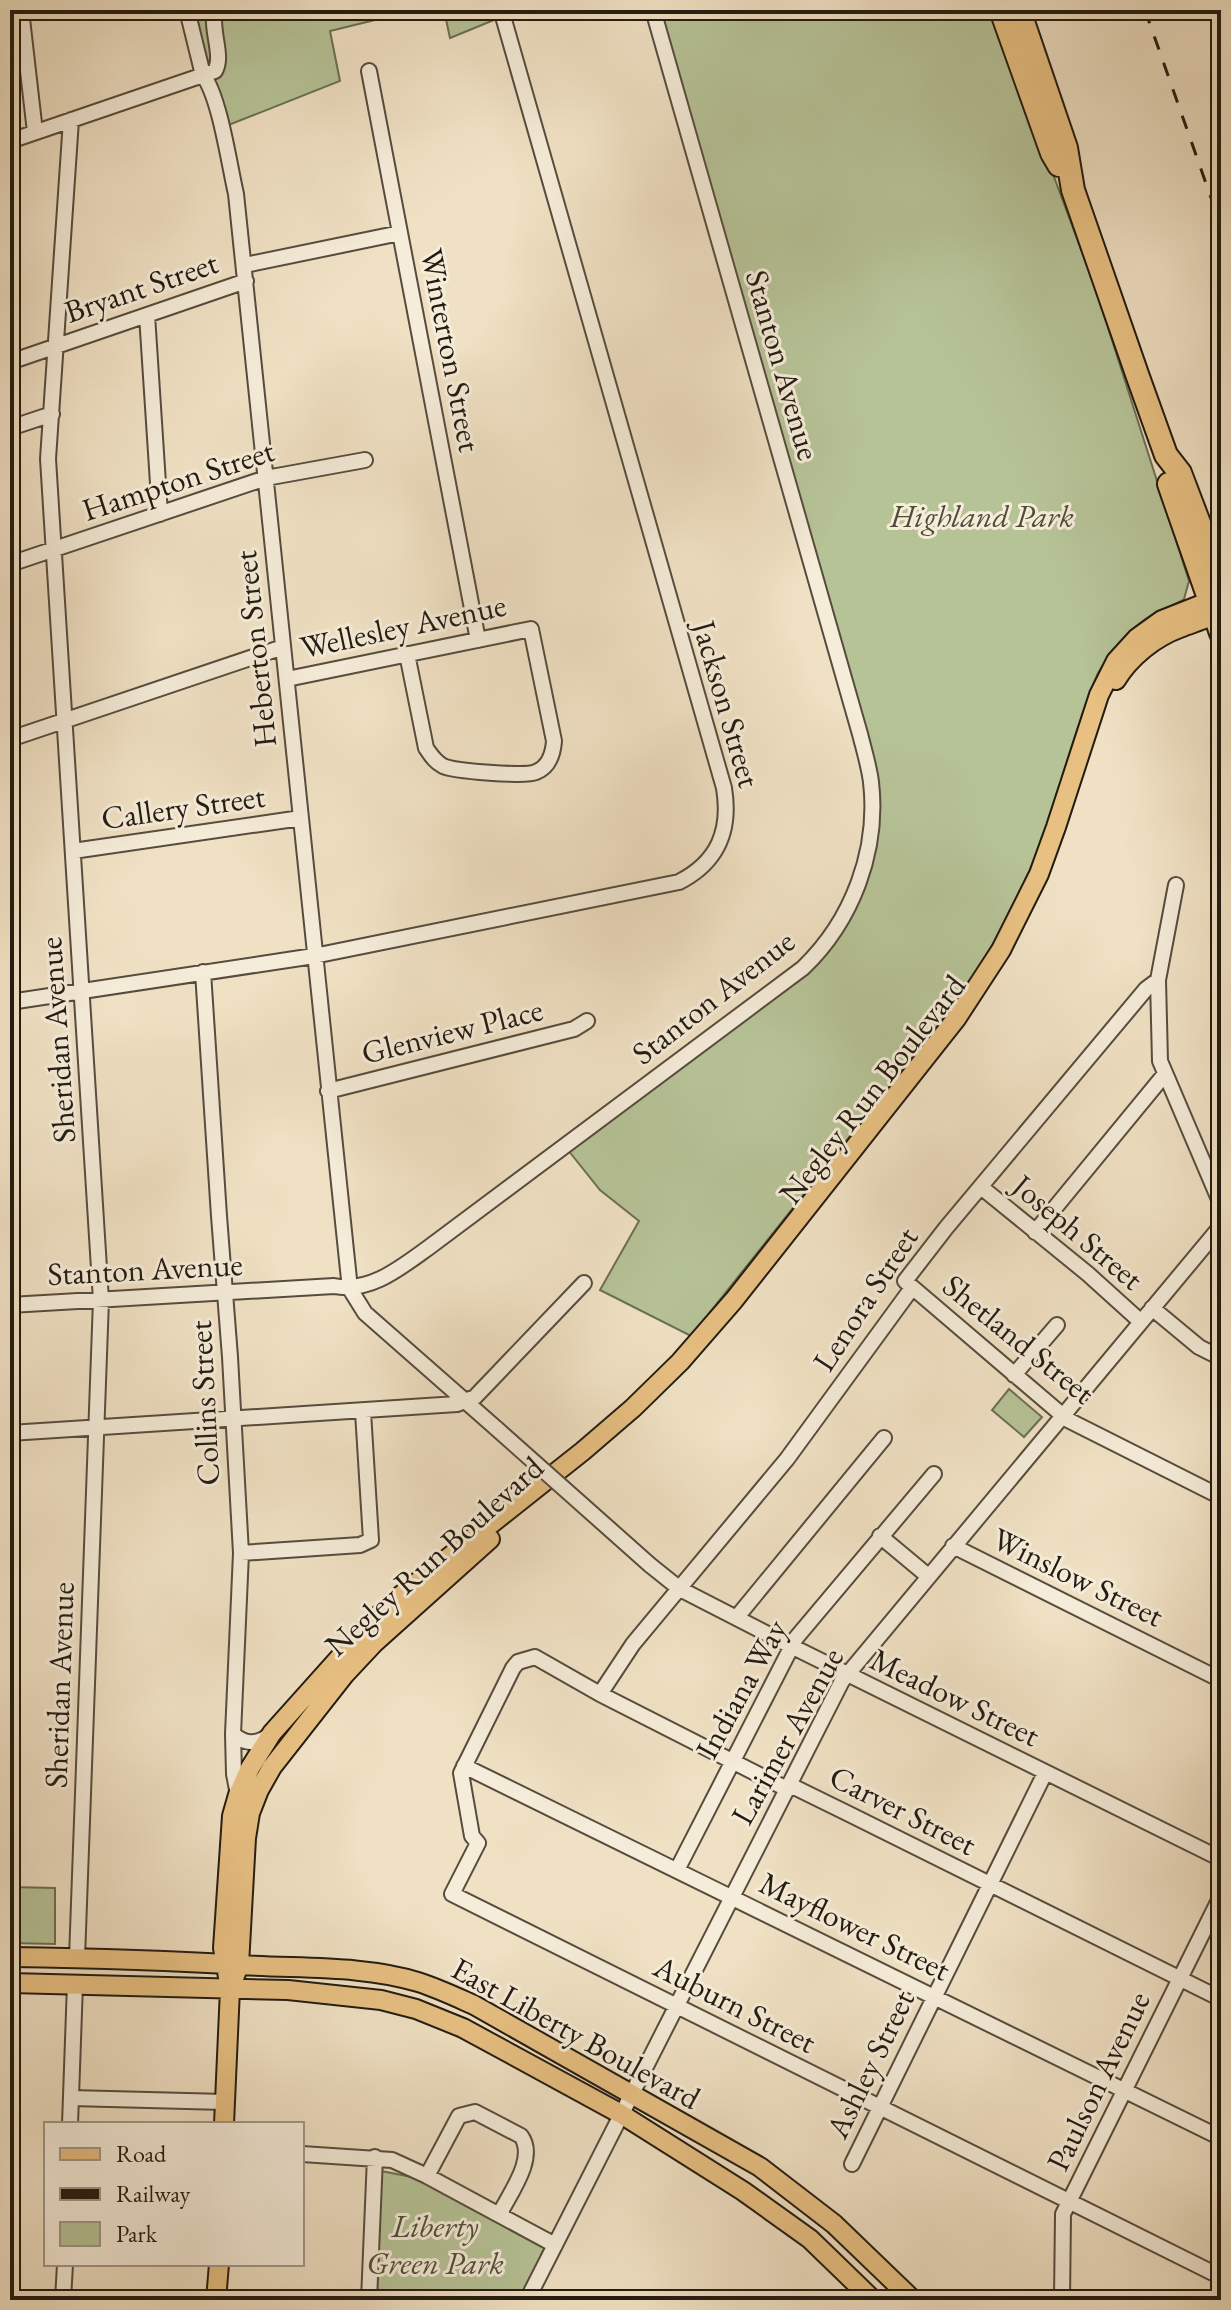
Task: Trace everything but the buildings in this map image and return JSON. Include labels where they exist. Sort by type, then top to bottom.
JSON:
[{"type":"highway","points":[[1001,10],[1052,153],[1073,190]]},
{"type":"highway","points":[[1019,10],[1066,148],[1073,190],[1166,455],[1167,477],[1218,612]]},
{"type":"highway","points":[[1166,455],[1180,473],[1221,581]]},
{"type":"main road","name":"Negley Run Boulevard","points":[[232,1964],[223,1948],[232,1816],[250,1768],[272,1733],[385,1609],[618,1422],[680,1362],[734,1300],[956,1019],[991,968],[1039,874],[1099,695],[1116,661],[1129,645],[1153,625],[1178,613],[1218,612]]},
{"type":"main road","name":"Negley Run Boulevard","points":[[224,2122],[230,1989],[246,1838],[250,1813],[272,1767],[345,1674],[374,1643],[509,1521],[640,1415],[687,1368],[741,1305],[963,1025],[1009,955],[1047,877],[1104,708],[1119,674],[1161,637],[1218,612]]},
{"type":"main road","name":"East Liberty Boulevard","points":[[10,1957],[358,1971],[416,1981],[474,2005],[760,2167],[834,2224],[913,2300]]},
{"type":"main road","name":"East Liberty Boulevard","points":[[10,1983],[288,1990],[401,2004],[463,2028],[621,2114],[743,2191],[810,2239],[873,2300]]},
{"type":"main road","points":[[216,2300],[219,2266]]},
{"type":"street","points":[[21,10],[35,132]]},
{"type":"street","name":"Heberton Street","points":[[187,10],[203,75],[209,83],[236,194],[350,1289]]},
{"type":"street","points":[[10,141],[215,71],[219,66],[213,25],[215,10]]},
{"type":"street","name":"Jackson Street","points":[[10,1002],[314,956],[679,882],[707,863],[715,852],[725,830],[728,810],[724,788],[500,10]]},
{"type":"street","name":"Stanton Avenue","points":[[10,1305],[334,1286],[350,1289],[388,1276],[803,968],[844,915],[862,876],[871,835],[871,783],[860,734],[653,10]]},
{"type":"street","name":"Winterton Street","points":[[369,71],[478,640]]},
{"type":"street","name":"Sheridan Avenue","points":[[71,120],[48,459],[101,1300],[77,1958]]},
{"type":"street","name":"Bryant Street","points":[[245,265],[400,233]]},
{"type":"street","name":"Bryant Street","points":[[10,362],[246,281]]},
{"type":"street","points":[[147,315],[160,514]]},
{"type":"street","points":[[10,428],[52,414]]},
{"type":"street","name":"Hampton Street","points":[[10,564],[266,478],[365,460]]},
{"type":"street","name":"Wellesley Avenue","points":[[287,679],[407,654],[531,629],[554,741],[548,763],[538,772],[524,775],[446,768],[433,760],[426,748],[407,654]]},
{"type":"street","name":"Wellesley Avenue","points":[[10,739],[283,647]]},
{"type":"street","name":"Callery Street","points":[[73,851],[301,818]]},
{"type":"street","points":[[1176,885],[1158,980],[1160,1061],[1221,1204]]},
{"type":"street","name":"Collins Street","points":[[203,972],[241,1553],[233,1734],[238,1795]]},
{"type":"street","name":"Lenora Street","points":[[600,1694],[633,1644],[787,1459],[912,1288],[905,1281],[1146,989],[1158,980]]},
{"type":"street","name":"Glenview Place","points":[[328,1091],[574,1029],[587,1021]]},
{"type":"street","points":[[1035,1232],[1165,1074]]},
{"type":"street","name":"Joseph Street","points":[[981,1187],[1088,1274],[1140,1321]]},
{"type":"street","name":"Larimer Avenue","points":[[527,2300],[847,1675],[1221,1226]]},
{"type":"street","points":[[10,1433],[457,1404],[475,1397],[584,1283]]},
{"type":"street","name":"Shetland Street","points":[[912,1288],[1068,1420],[1221,1497]]},
{"type":"street","name":"Meadow Street","points":[[350,1289],[365,1313],[680,1589],[1221,1859]]},
{"type":"street","name":"Joseph Street","points":[[1152,1308],[1199,1347],[1221,1358]]},
{"type":"street","points":[[1014,1375],[1057,1325]]},
{"type":"street","points":[[241,1553],[369,1542],[372,1535],[363,1412]]},
{"type":"street","points":[[737,1617],[884,1438]]},
{"type":"street","name":"Indiana Way","points":[[677,1870],[791,1646],[934,1474]]},
{"type":"street","points":[[880,1536],[928,1576]]},
{"type":"street","name":"Winslow Street","points":[[953,1546],[1221,1680]]},
{"type":"street","name":"Carver Street","points":[[464,1766],[513,1668],[518,1662],[535,1657],[600,1694],[781,1786],[796,1788],[1221,1999]]},
{"type":"street","points":[[233,1734],[251,1744],[262,1741],[272,1733]]},
{"type":"street","name":"Mayflower Street","points":[[464,1766],[1221,2138]]},
{"type":"street","name":"Auburn Street","points":[[464,1766],[461,1773],[472,1836],[478,1843],[452,1894],[1221,2277]]},
{"type":"street","name":"Ashley Street","points":[[852,2164],[1045,1773]]},
{"type":"street","name":"Paulson Avenue","points":[[1062,2300],[1063,2214],[1221,1896]]},
{"type":"street","points":[[70,2122],[75,1984]]},
{"type":"street","points":[[71,2098],[225,2102]]},
{"type":"street","points":[[427,2176],[459,2116],[475,2112],[521,2136],[525,2141],[527,2159],[499,2215]]},
{"type":"street","points":[[304,2154],[392,2160],[555,2245]]},
{"type":"street","points":[[369,2300],[375,2157]]},
{"type":"street","points":[[63,2300],[65,2266]]},
{"type":"green space","points":[[187,10],[416,10],[330,31],[340,81],[221,128]]},
{"type":"green space","points":[[444,10],[518,10],[450,38]]},
{"type":"green space","name":"Highland Park","points":[[653,10],[995,10],[1095,287],[1189,581],[1184,599],[1138,625],[1116,647],[1098,673],[1030,870],[1003,926],[971,979],[948,1013],[691,1336],[600,1290],[639,1221],[600,1190],[564,1145],[778,988],[844,915],[871,835],[871,783]]},
{"type":"green space","points":[[1009,1389],[1042,1417],[1024,1437],[992,1410]]},
{"type":"green space","points":[[11,1887],[55,1888],[55,1944],[10,1943]]},
{"type":"green space","name":"Liberty Green Park","points":[[381,2171],[412,2177],[548,2241],[520,2300],[377,2300]]},
{"type":"railway","points":[[1145,10],[1221,226]]}]
